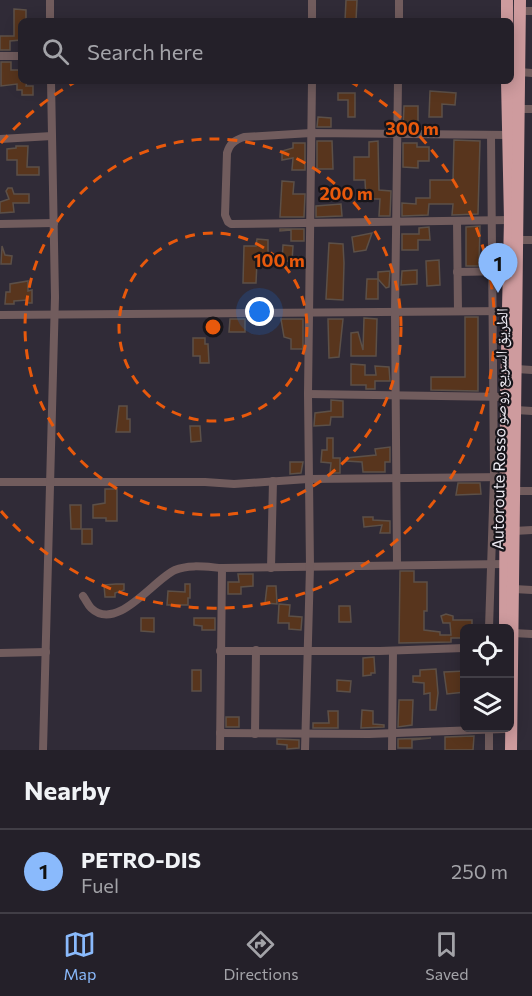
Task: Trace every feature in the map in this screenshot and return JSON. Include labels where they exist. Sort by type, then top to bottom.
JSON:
[{"type":"highway","points":[[507,0],[507,18]]},
{"type":"highway","name":"Autoroute Rosso الطريق السريع روصو","points":[[510,624],[514,589],[519,109],[526,72],[524,7]]},
{"type":"highway","name":"Autoroute Rosso الطريق السريع روصو","points":[[507,84],[510,220],[506,397],[506,564],[509,624]]},
{"type":"highway","name":"Autoroute Rosso الطريق السريع روصو","points":[[510,678],[512,750]]},
{"type":"highway","points":[[504,732],[504,750]]},
{"type":"street","points":[[50,0],[50,18]]},
{"type":"street","points":[[312,0],[312,18]]},
{"type":"street","points":[[399,0],[399,18]]},
{"type":"street","points":[[0,56],[18,56]]},
{"type":"street","points":[[43,750],[54,314],[51,84]]},
{"type":"street","points":[[305,750],[310,567],[308,394],[312,223],[312,84]]},
{"type":"street","points":[[397,564],[395,312],[398,84]]},
{"type":"street","points":[[519,109],[532,110]]},
{"type":"street","points":[[508,135],[311,133],[244,137],[235,140],[229,146],[227,153],[225,215],[231,224],[510,220]]},
{"type":"street","points":[[489,624],[494,478],[491,135]]},
{"type":"street","points":[[0,139],[52,136]]},
{"type":"street","points":[[457,221],[458,311]]},
{"type":"street","points":[[0,224],[54,223]]},
{"type":"street","points":[[518,240],[532,240]]},
{"type":"street","points":[[457,272],[509,271]]},
{"type":"street","points":[[0,315],[508,311]]},
{"type":"street","points":[[516,369],[532,369]]},
{"type":"street","points":[[308,394],[506,397]]},
{"type":"street","points":[[516,410],[532,411]]},
{"type":"street","points":[[0,482],[234,484],[308,479],[507,477]]},
{"type":"street","points":[[271,568],[273,481]]},
{"type":"street","points":[[515,491],[532,491]]},
{"type":"street","points":[[514,531],[532,530]]},
{"type":"street","points":[[83,596],[92,609],[98,612],[105,614],[116,612],[131,606],[159,579],[174,571],[189,567],[506,564]]},
{"type":"street","points":[[220,750],[222,568]]},
{"type":"street","points":[[514,589],[532,590]]},
{"type":"street","points":[[514,632],[532,634]]},
{"type":"street","points":[[220,651],[393,651],[460,648]]},
{"type":"street","points":[[255,734],[256,650]]},
{"type":"street","points":[[392,750],[393,651]]},
{"type":"street","points":[[0,653],[46,652]]},
{"type":"street","points":[[220,734],[393,734],[460,730]]},
{"type":"street","points":[[489,732],[489,750]]},
{"type":"building","points":[[346,0],[357,0],[356,18],[345,18]]},
{"type":"building","points":[[14,9],[26,10],[26,18],[18,18],[18,40],[10,41],[10,50],[0,50],[0,36],[14,36]]},
{"type":"building","points":[[1,62],[11,62],[11,70],[18,70],[18,84],[33,86],[33,95],[22,95],[22,90],[17,90],[17,84],[1,86]]},
{"type":"building","points":[[430,91],[456,93],[455,105],[442,104],[442,117],[429,117]]},
{"type":"building","points":[[338,93],[355,93],[355,117],[348,117],[348,100],[338,100]]},
{"type":"building","points":[[404,106],[418,106],[418,128],[403,128]]},
{"type":"building","points":[[318,117],[331,118],[331,127],[317,127]]},
{"type":"building","points":[[454,140],[480,141],[478,214],[452,215],[453,204],[429,204],[428,215],[402,216],[402,203],[416,204],[416,198],[430,198],[430,180],[453,180]]},
{"type":"building","points":[[317,141],[332,141],[333,169],[317,169]]},
{"type":"building","points":[[378,141],[379,190],[391,191],[390,216],[379,216],[380,199],[366,199],[365,180],[354,180],[354,157],[369,157],[369,142]]},
{"type":"building","points":[[293,143],[305,143],[305,170],[292,170],[293,158],[282,160],[282,151],[293,148]]},
{"type":"building","points":[[403,143],[417,143],[417,147],[429,147],[429,161],[418,161],[418,168],[403,167]]},
{"type":"building","points":[[16,146],[28,146],[27,167],[39,167],[39,175],[17,175],[17,160],[7,160],[7,149],[16,148]]},
{"type":"building","points":[[282,181],[294,182],[293,194],[305,194],[304,217],[280,217]]},
{"type":"building","points":[[12,188],[14,194],[29,194],[29,203],[13,203],[14,212],[0,213],[0,202],[9,199],[6,191]]},
{"type":"building","points":[[341,204],[342,216],[316,217],[316,206]]},
{"type":"building","points":[[480,226],[479,266],[466,266],[466,227]]},
{"type":"building","points":[[429,227],[430,240],[418,240],[418,250],[402,250],[402,234],[419,234],[419,228]]},
{"type":"building","points":[[280,229],[304,229],[304,241],[291,241],[291,230],[280,231]]},
{"type":"building","points":[[372,233],[366,250],[354,252],[352,237]]},
{"type":"building","points":[[257,239],[268,240],[268,262],[257,262],[256,283],[243,283],[244,246],[256,246]]},
{"type":"building","points":[[329,243],[343,244],[343,300],[326,299]]},
{"type":"building","points":[[283,245],[293,246],[292,261],[282,261]]},
{"type":"building","points":[[2,246],[5,255],[12,256],[11,264],[1,264]]},
{"type":"building","points":[[439,260],[440,285],[427,286],[426,261]]},
{"type":"building","points":[[417,270],[417,284],[401,285],[402,271]]},
{"type":"building","points":[[390,271],[389,287],[386,288],[378,279],[378,272]]},
{"type":"building","points":[[367,279],[378,279],[378,299],[366,299]]},
{"type":"building","points":[[28,281],[28,291],[32,290],[32,303],[28,303],[27,300],[5,304],[6,292],[10,292],[10,284]]},
{"type":"building","points":[[465,317],[478,317],[478,391],[431,390],[431,377],[465,377]]},
{"type":"building","points":[[364,318],[377,319],[376,356],[351,356],[351,333],[358,332],[363,350]]},
{"type":"building","points":[[230,319],[245,319],[245,332],[229,332]]},
{"type":"building","points":[[281,319],[303,319],[303,349],[291,349],[291,339],[284,337]]},
{"type":"building","points":[[328,319],[343,319],[339,357],[329,358]]},
{"type":"building","points":[[193,338],[205,338],[205,344],[208,344],[209,363],[200,363],[200,356],[193,356]]},
{"type":"building","points":[[351,364],[365,365],[365,375],[376,375],[375,366],[389,367],[390,381],[375,381],[375,389],[366,389],[366,385],[351,385]]},
{"type":"building","points":[[331,400],[343,401],[343,417],[331,417],[330,425],[314,426],[315,413],[331,411]]},
{"type":"building","points":[[119,406],[127,406],[130,432],[116,432]]},
{"type":"building","points":[[190,426],[200,426],[201,441],[191,442]]},
{"type":"building","points":[[327,438],[333,438],[333,458],[340,458],[340,473],[330,473],[331,463],[321,462],[322,450],[327,450]]},
{"type":"building","points":[[390,447],[390,462],[385,462],[385,472],[363,472],[362,462],[346,461],[346,458],[376,455],[375,449]]},
{"type":"building","points":[[290,462],[303,462],[301,473],[290,474]]},
{"type":"building","points":[[458,483],[480,483],[481,494],[456,495]]},
{"type":"building","points":[[105,489],[117,489],[117,521],[93,518],[93,505],[105,503]]},
{"type":"building","points":[[70,505],[81,505],[81,529],[71,529]]},
{"type":"building","points":[[363,517],[390,521],[390,533],[380,533],[382,525],[364,527]]},
{"type":"building","points":[[82,529],[92,529],[92,544],[82,544]]},
{"type":"building","points":[[400,571],[414,571],[414,582],[427,582],[427,611],[424,611],[424,630],[440,632],[440,635],[451,635],[450,623],[443,623],[441,616],[446,614],[453,616],[453,620],[472,620],[472,624],[460,624],[460,638],[451,638],[451,642],[399,643]]},
{"type":"building","points":[[238,574],[253,574],[253,586],[241,587],[241,594],[228,594],[228,582],[239,582]]},
{"type":"building","points":[[124,584],[124,590],[115,593],[115,597],[105,597],[104,585]]},
{"type":"building","points":[[185,584],[190,584],[188,605],[167,605],[168,591],[185,592]]},
{"type":"building","points":[[267,586],[276,586],[277,604],[265,603]]},
{"type":"building","points":[[279,604],[290,605],[289,616],[302,617],[301,630],[289,629],[289,623],[278,623]]},
{"type":"building","points":[[339,606],[350,606],[351,622],[339,622]]},
{"type":"building","points":[[141,618],[154,618],[154,632],[141,631]]},
{"type":"building","points":[[194,618],[215,618],[215,630],[202,630],[202,626],[194,625]]},
{"type":"building","points":[[374,657],[375,673],[363,676],[363,658]]},
{"type":"building","points":[[436,669],[438,693],[436,710],[430,710],[430,693],[424,694],[424,683],[413,682],[413,676],[420,676],[420,670]]},
{"type":"building","points":[[192,670],[201,670],[201,691],[192,691]]},
{"type":"building","points":[[460,671],[460,693],[447,694],[444,672]]},
{"type":"building","points":[[337,680],[351,681],[350,692],[337,691]]},
{"type":"building","points":[[399,700],[413,700],[412,725],[398,727]]},
{"type":"building","points":[[362,710],[373,711],[373,724],[384,725],[384,727],[361,728]]},
{"type":"building","points":[[328,711],[338,711],[338,728],[313,728],[313,723],[329,723]]},
{"type":"building","points":[[226,717],[239,717],[239,727],[226,727]]},
{"type":"building","points":[[474,736],[473,750],[445,750],[445,737]]},
{"type":"building","points":[[431,738],[412,740],[412,748],[398,748],[398,739]]},
{"type":"building","points":[[277,739],[299,740],[299,748],[287,749],[287,745],[277,744]]},
{"type":"place","name":"PETRO-DIS","points":[[498,293]]}]
